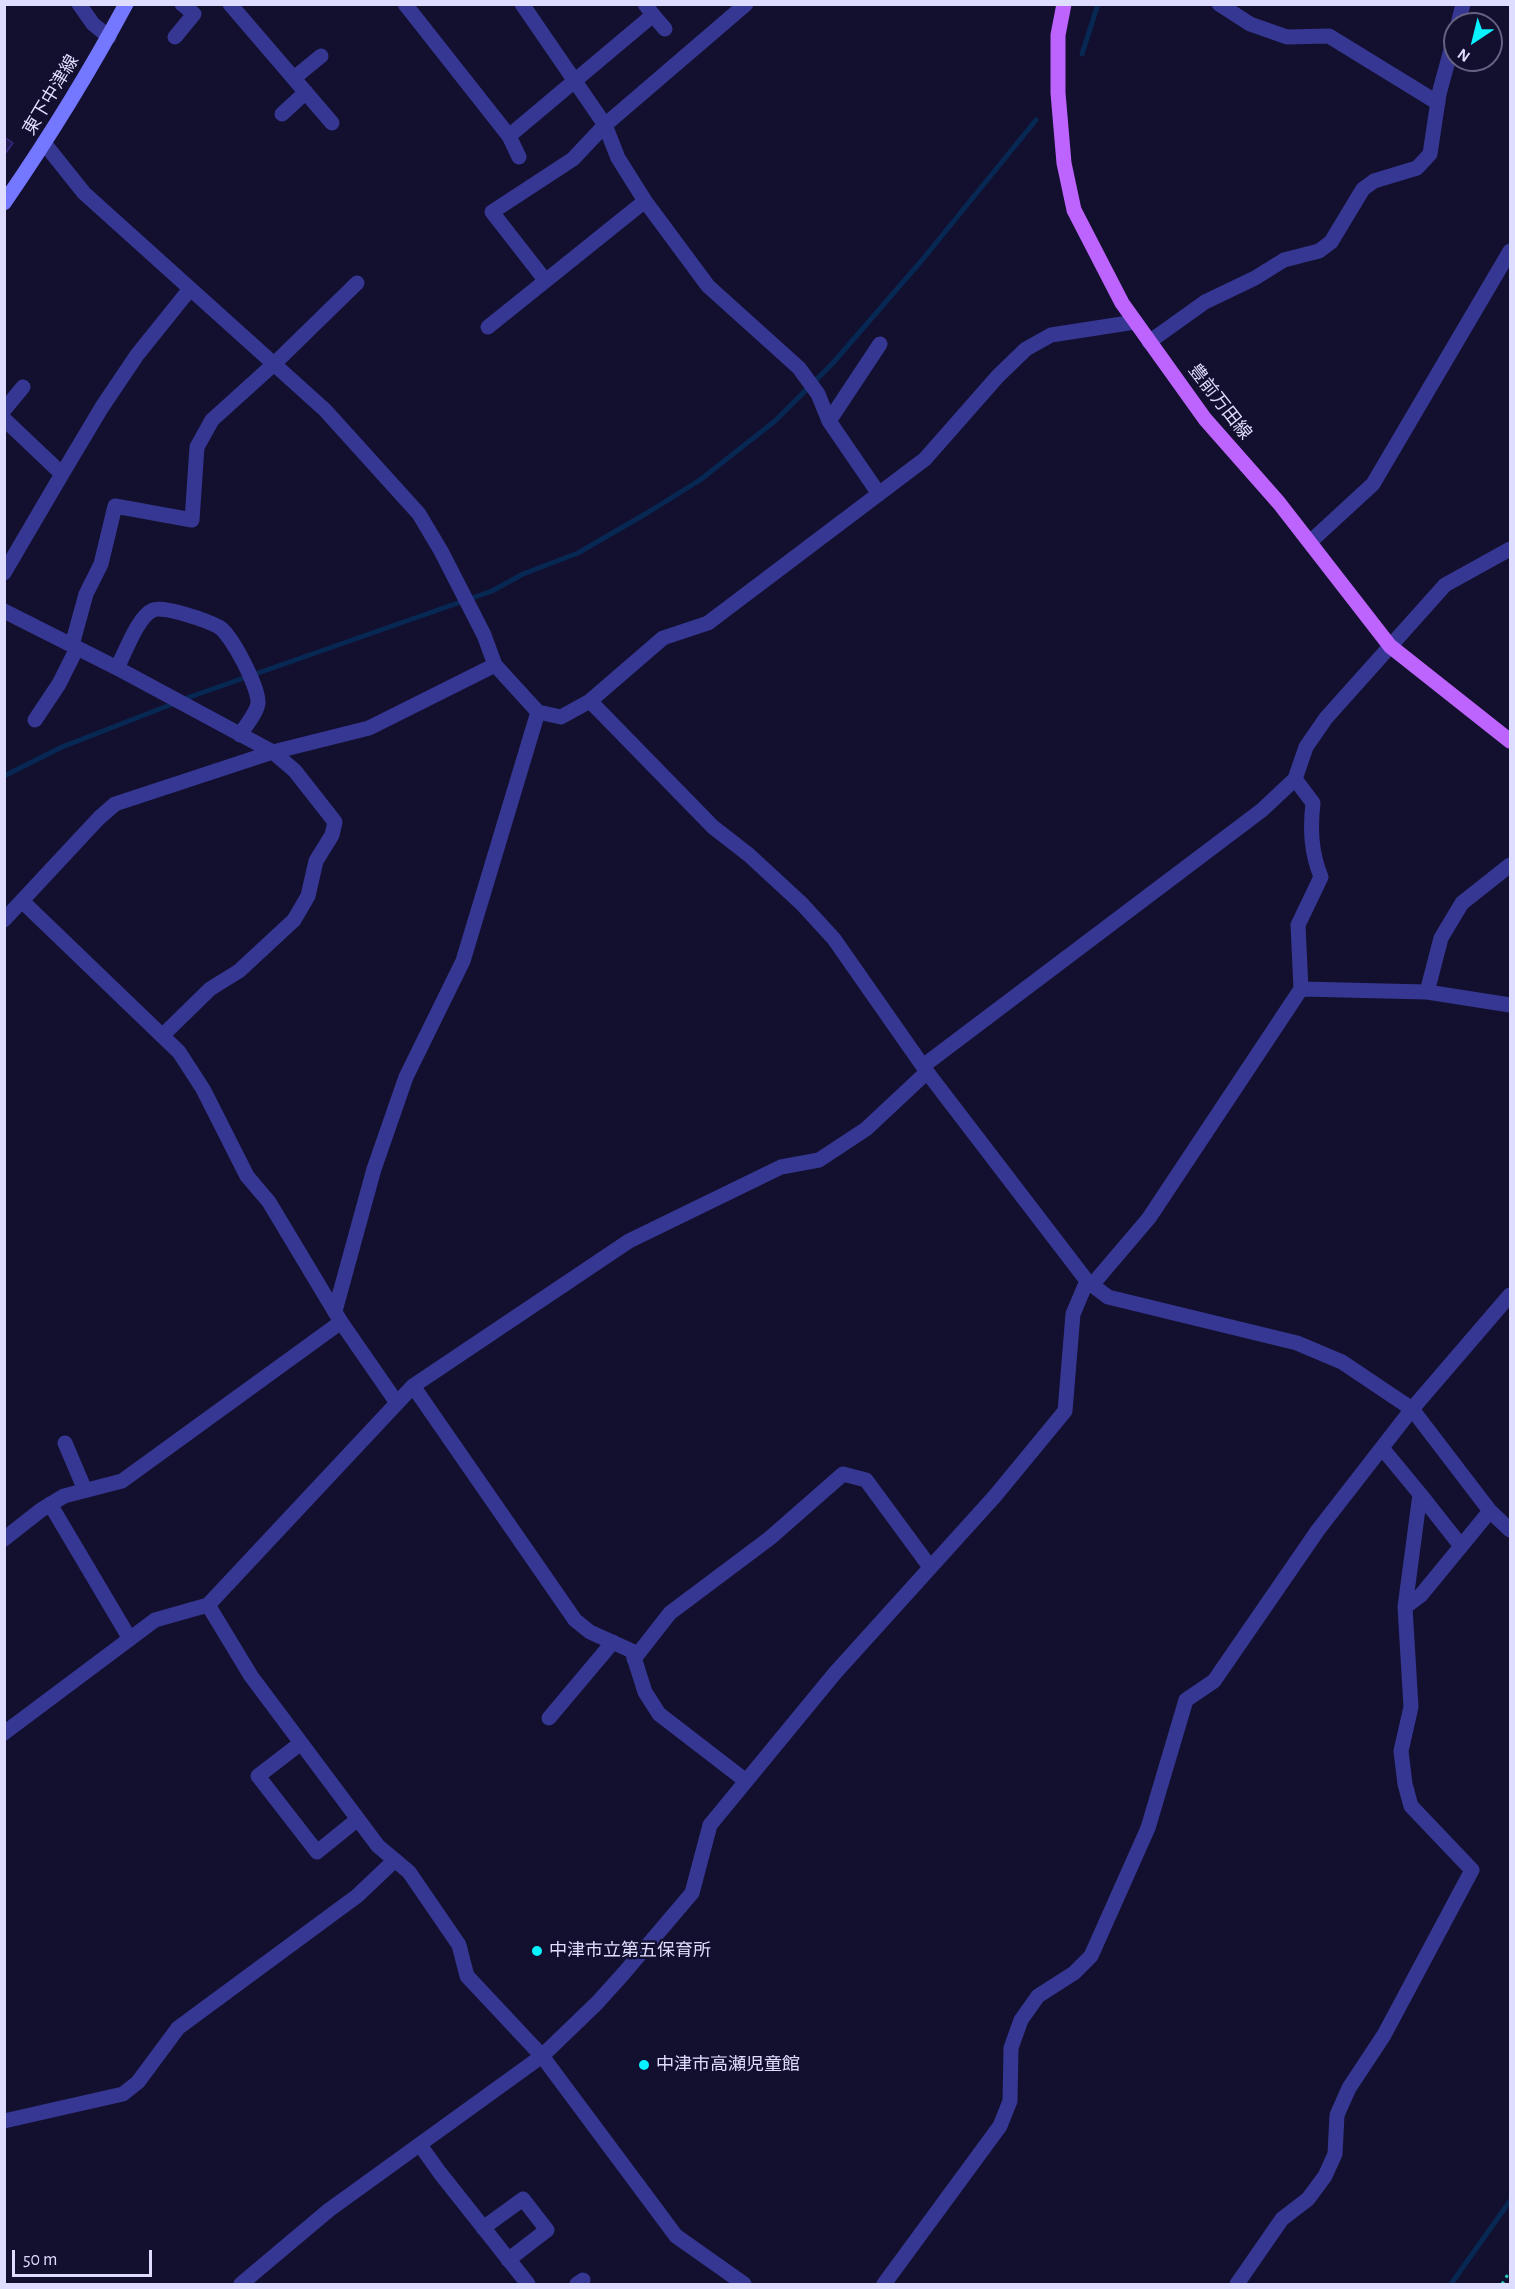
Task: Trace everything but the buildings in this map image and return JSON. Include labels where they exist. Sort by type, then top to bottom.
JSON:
[{"type":"main road","name":"東下中津線","points":[[5,203],[109,37],[126,4]]},
{"type":"main road","name":"豊前万田線","points":[[1064,4],[1058,35],[1058,93],[1064,163],[1074,210],[1122,303],[1205,419],[1279,503],[1390,646],[1510,741]]},
{"type":"street","points":[[79,4],[93,24],[109,37]]},
{"type":"street","points":[[230,4],[332,123]]},
{"type":"street","points":[[405,4],[509,136],[519,157]]},
{"type":"street","points":[[522,4],[604,125],[618,158],[645,201],[708,286],[799,368],[818,394],[829,421],[879,494]]},
{"type":"street","points":[[545,280],[492,212],[573,159],[604,125],[746,4]]},
{"type":"street","points":[[1219,4],[1250,24],[1287,37],[1329,36],[1438,104]]},
{"type":"street","points":[[175,37],[193,8]]},
{"type":"street","points":[[509,136],[574,81],[649,10],[665,28]]},
{"type":"street","points":[[294,78],[321,56]]},
{"type":"street","points":[[1149,342],[1205,302],[1255,279],[1284,260],[1319,251],[1331,242],[1363,189],[1374,181],[1417,168],[1430,154],[1446,72]]},
{"type":"street","points":[[282,114],[306,92]]},
{"type":"street","points":[[44,143],[84,193],[325,410],[419,514],[441,551],[484,635],[495,665],[538,712],[561,717],[590,701],[663,638],[708,623],[925,459],[998,376],[1026,349],[1051,335],[1135,322]]},
{"type":"street","points":[[488,327],[645,201]]},
{"type":"street","points":[[1310,542],[1373,484],[1510,251]]},
{"type":"street","points":[[35,720],[59,684],[75,647],[86,594],[101,564],[115,506],[192,520],[197,447],[212,420],[274,364],[357,283]]},
{"type":"street","points":[[4,573],[102,407],[137,355],[190,289]]},
{"type":"street","points":[[829,421],[880,344]]},
{"type":"street","points":[[4,410],[23,387]]},
{"type":"street","points":[[4,418],[62,474]]},
{"type":"street","points":[[4,1733],[155,1620],[208,1605],[413,1386],[629,1242],[781,1167],[819,1160],[866,1129],[925,1069],[1262,810],[1294,779],[1306,747],[1326,718],[1445,585],[1510,549]]},
{"type":"street","points":[[117,668],[140,622],[152,610],[164,608],[219,627],[231,639],[257,693],[258,706],[240,735]]},
{"type":"street","points":[[4,611],[117,668],[273,752],[295,771],[335,822],[332,835],[316,861],[308,896],[294,920],[239,971],[210,989],[162,1036]]},
{"type":"street","points":[[4,920],[99,818],[115,804],[273,752],[369,728],[495,665]]},
{"type":"street","points":[[590,701],[713,826],[765,869],[826,930],[925,1069],[1089,1283],[1108,1297],[1297,1343],[1342,1362],[1412,1408],[1490,1510],[1510,1530]]},
{"type":"street","points":[[4,1539],[64,1496],[122,1481],[338,1316],[374,1169],[406,1077],[463,961],[538,712]]},
{"type":"street","points":[[241,2284],[329,2210],[542,2056],[597,2003],[692,1893],[710,1825],[835,1673],[995,1496],[1065,1411],[1073,1314],[1089,1283],[1149,1218],[1301,989],[1298,925],[1321,877],[1313,856],[1311,821],[1314,803],[1294,779]]},
{"type":"street","points":[[1427,992],[1441,938],[1462,903],[1510,865]]},
{"type":"street","points":[[22,901],[179,1052],[203,1089],[247,1176],[269,1202],[338,1316],[397,1403]]},
{"type":"street","points":[[1301,989],[1427,992],[1510,1005]]},
{"type":"street","points":[[884,2284],[1000,2126],[1010,2101],[1011,2048],[1020,2020],[1038,1996],[1074,1973],[1091,1956],[1148,1828],[1186,1700],[1214,1681],[1318,1530],[1412,1408],[1510,1295]]},
{"type":"street","points":[[413,1386],[574,1620],[590,1632],[632,1651],[645,1692],[659,1714],[746,1781]]},
{"type":"street","points":[[65,1443],[85,1490]]},
{"type":"street","points":[[1382,1448],[1461,1546]]},
{"type":"street","points":[[634,1659],[670,1613],[770,1538],[843,1474],[866,1480],[930,1567]]},
{"type":"street","points":[[1237,2284],[1282,2219],[1308,2199],[1325,2176],[1335,2154],[1337,2115],[1348,2088],[1384,2035],[1472,1870],[1411,1806],[1405,1784],[1401,1751],[1412,1707],[1405,1607],[1420,1494]]},
{"type":"street","points":[[50,1504],[130,1639]]},
{"type":"street","points":[[1405,1607],[1421,1595],[1490,1510]]},
{"type":"street","points":[[208,1605],[251,1676],[378,1846],[409,1872],[459,1946],[467,1976],[542,2056],[676,2236],[744,2284]]},
{"type":"street","points":[[549,1718],[612,1642]]},
{"type":"street","points":[[301,1743],[258,1776],[317,1852],[358,1819]]},
{"type":"street","points":[[4,2121],[123,2094],[138,2082],[178,2028],[357,1896],[395,1860]]},
{"type":"street","points":[[420,2145],[528,2284]]},
{"type":"street","points":[[483,2228],[523,2199],[547,2230],[508,2260]]},
{"type":"path","points":[[1502,2284],[1510,2271]]},
{"type":"waterway","points":[[1082,54],[1098,4]]},
{"type":"waterway","points":[[184,699],[492,591],[523,574],[578,553],[700,480],[775,421],[832,364],[923,259],[1036,120]]},
{"type":"waterway","points":[[4,776],[62,747],[175,703]]},
{"type":"waterway","points":[[1451,2284],[1510,2201]]},
{"type":"place","name":"中津市立第五保育所","points":[[537,1951]]},
{"type":"place","name":"中津市高瀬児童館","points":[[644,2065]]}]
